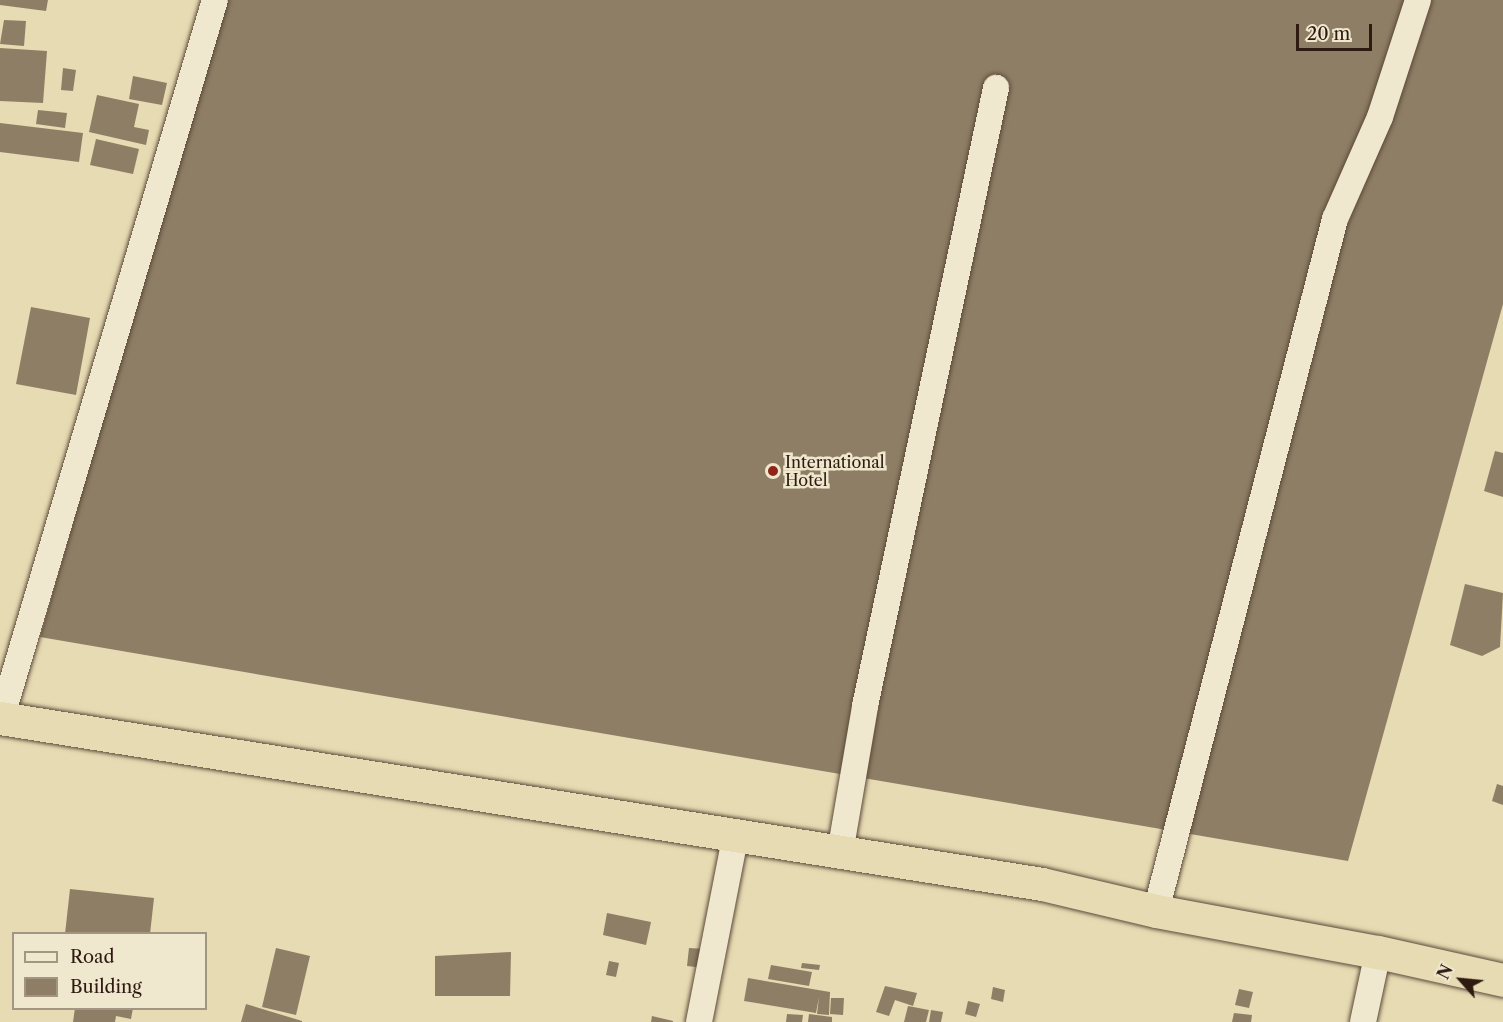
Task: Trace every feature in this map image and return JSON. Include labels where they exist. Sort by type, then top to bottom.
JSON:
[{"type":"highway","points":[[1,718],[736,834],[840,854],[1042,884],[1156,911],[1378,952],[1503,980]]},
{"type":"street","points":[[1,718],[215,0]]},
{"type":"street","points":[[1156,911],[1335,219],[1380,117],[1418,0]]},
{"type":"street","points":[[840,854],[865,706],[996,88]]},
{"type":"street","points":[[699,1022],[736,834]]},
{"type":"street","points":[[1363,1022],[1378,952]]},
{"type":"building","points":[[0,0],[48,0],[46,11],[0,5]]},
{"type":"building","name":"International Hotel","points":[[225,0],[1503,0],[1503,304],[1348,861],[40,637]]},
{"type":"building","points":[[4,20],[26,21],[24,46],[0,44]]},
{"type":"building","points":[[0,48],[47,51],[43,103],[0,101]]},
{"type":"building","points":[[63,68],[76,70],[73,91],[61,90]]},
{"type":"building","points":[[133,76],[167,83],[162,105],[129,99]]},
{"type":"building","points":[[97,95],[139,104],[134,127],[149,130],[146,145],[89,132]]},
{"type":"building","points":[[38,110],[67,113],[65,128],[36,124]]},
{"type":"building","points":[[0,123],[83,133],[79,162],[0,152]]},
{"type":"building","points":[[96,139],[139,149],[133,174],[90,165]]},
{"type":"building","points":[[31,307],[90,318],[76,395],[16,384]]},
{"type":"building","points":[[1495,451],[1503,453],[1503,497],[1484,491]]},
{"type":"building","points":[[1465,584],[1503,593],[1500,647],[1482,656],[1450,645]]},
{"type":"building","points":[[1497,784],[1503,786],[1503,805],[1492,801]]},
{"type":"building","points":[[70,889],[154,898],[150,932],[65,932]]},
{"type":"building","points":[[607,913],[651,922],[646,945],[603,935]]},
{"type":"building","points":[[276,948],[310,956],[296,1015],[262,1007]]},
{"type":"building","points":[[689,948],[706,949],[704,968],[687,966]]},
{"type":"building","points":[[511,952],[510,996],[435,996],[435,956]]},
{"type":"building","points":[[609,961],[619,963],[616,977],[606,975]]},
{"type":"building","points":[[802,963],[820,965],[819,970],[801,968]]},
{"type":"building","points":[[771,965],[812,972],[809,986],[768,979]]},
{"type":"building","points":[[748,978],[830,992],[829,1015],[817,1014],[819,997],[816,1013],[744,1001]]},
{"type":"building","points":[[885,986],[917,993],[913,1006],[895,1000],[889,1016],[876,1012]]},
{"type":"building","points":[[993,987],[1005,990],[1003,1002],[991,999]]},
{"type":"building","points":[[1239,989],[1253,992],[1249,1008],[1235,1005]]},
{"type":"building","points":[[831,998],[844,998],[843,1015],[830,1014]]},
{"type":"building","points":[[968,1001],[980,1004],[976,1017],[965,1014]]},
{"type":"building","points":[[246,1004],[302,1021],[302,1022],[241,1022]]},
{"type":"building","points":[[908,1006],[929,1010],[926,1022],[904,1022]]},
{"type":"building","points":[[75,1010],[133,1010],[131,1019],[116,1016],[115,1022],[73,1022]]},
{"type":"building","points":[[931,1010],[943,1012],[941,1022],[929,1022]]},
{"type":"building","points":[[1234,1013],[1252,1015],[1251,1022],[1232,1022]]},
{"type":"building","points":[[787,1014],[803,1015],[802,1022],[786,1022]]},
{"type":"building","points":[[809,1014],[832,1017],[832,1022],[808,1022]]},
{"type":"building","points":[[652,1016],[673,1021],[673,1022],[651,1022]]},
{"type":"place","name":"International Hotel","points":[[773,471]]}]
